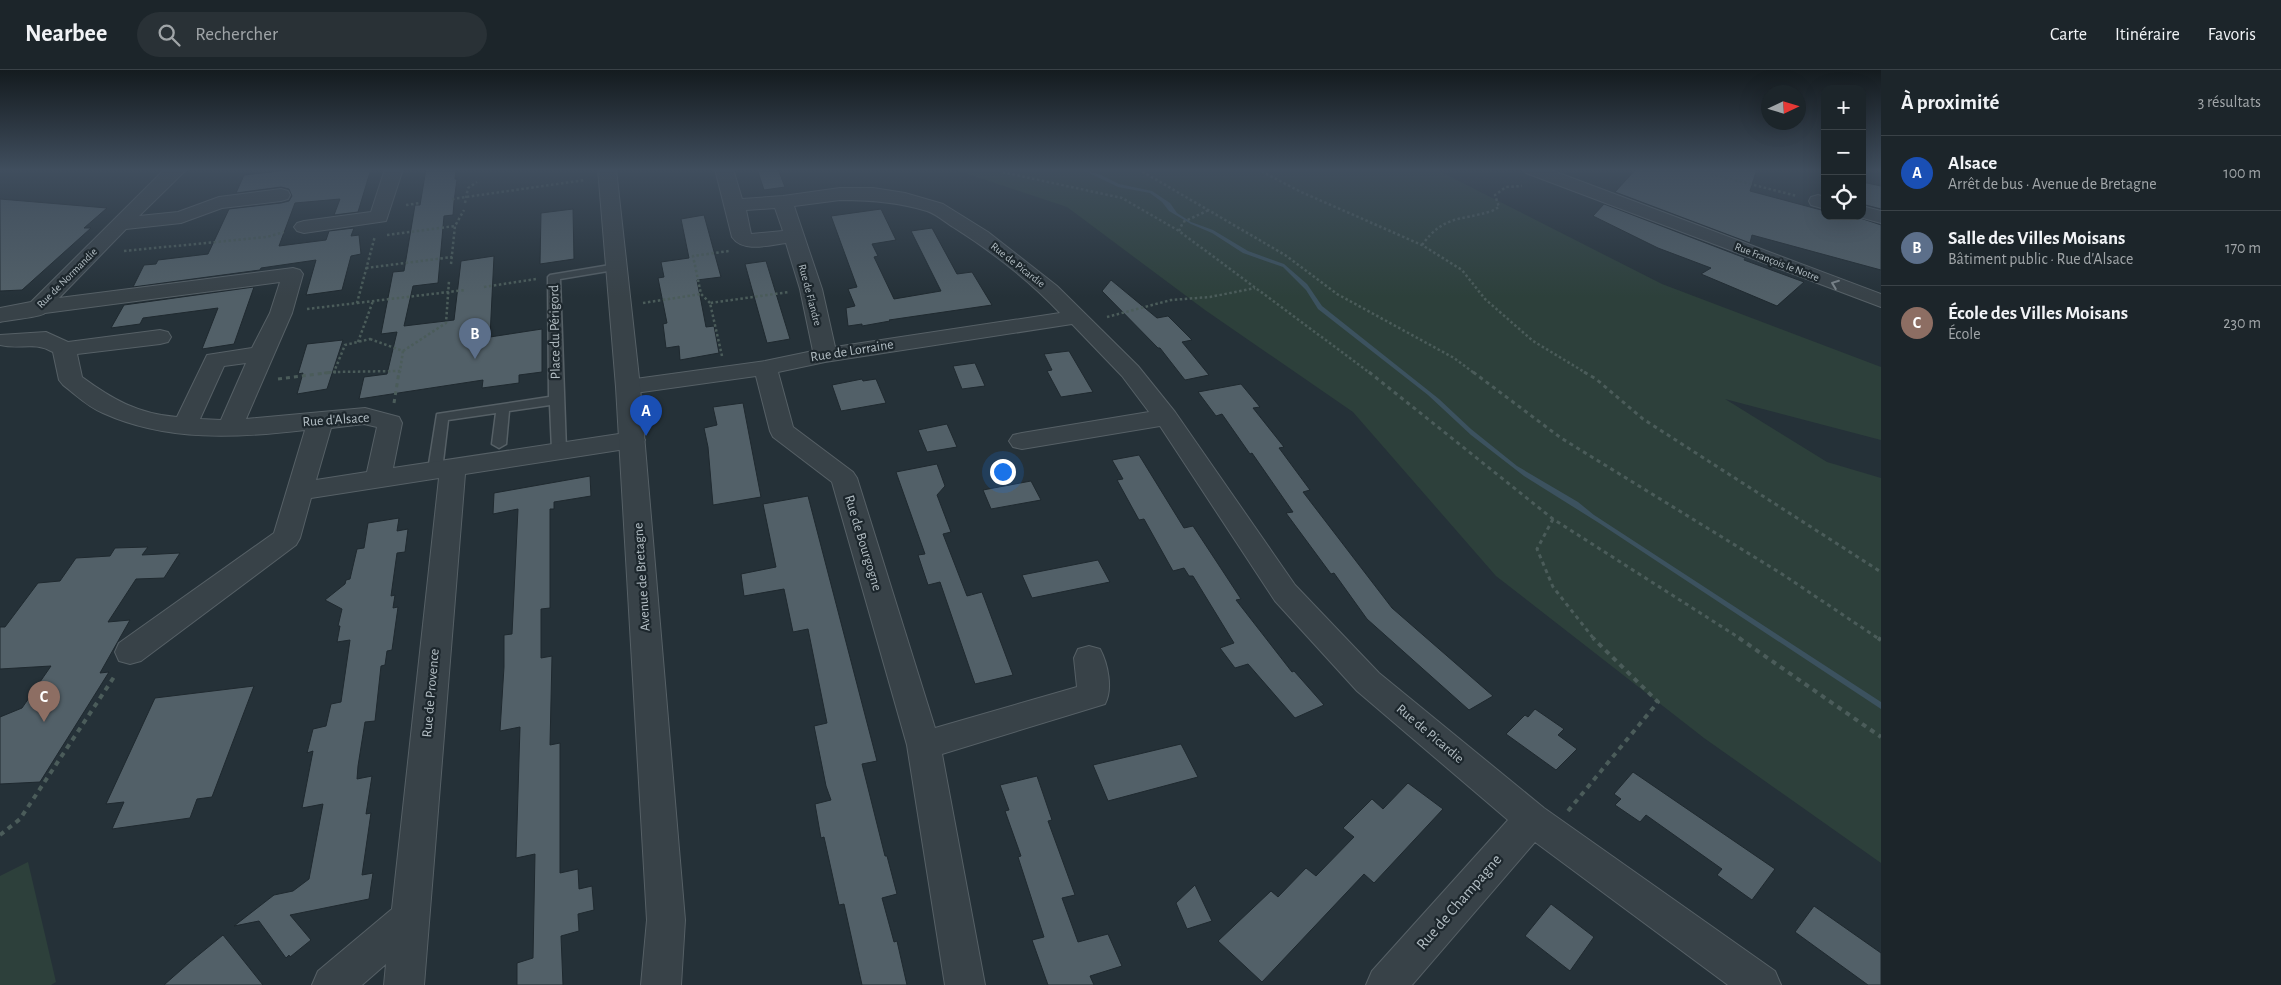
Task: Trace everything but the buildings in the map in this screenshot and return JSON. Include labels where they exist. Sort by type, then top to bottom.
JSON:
[{"type":"street","name":"Rue de Normandie","points":[[3,343],[132,212]]},
{"type":"street","points":[[120,224],[181,216],[194,212]]},
{"type":"street","points":[[374,236],[381,212]]},
{"type":"street","name":"Avenue de Bretagne","points":[[611,212],[628,387],[666,920],[661,985]]},
{"type":"street","points":[[736,212],[742,237],[749,241],[793,236]]},
{"type":"street","name":"Rue de Flandre","points":[[786,212],[811,289],[825,355]]},
{"type":"street","name":"Rue de Picardie","points":[[942,212],[981,236],[1050,290],[1130,371],[1166,417],[1285,593],[1368,682],[1532,819],[1760,985]]},
{"type":"street","name":"Rue François le Notre","points":[[1662,212],[1881,301]]},
{"type":"street","points":[[1866,213],[1881,216]]},
{"type":"street","points":[[304,227],[379,217]]},
{"type":"street","points":[[0,315],[38,307],[293,274],[280,313],[230,428]]},
{"type":"street","name":"Rue de Lorraine","points":[[628,387],[765,368],[825,355],[1081,320]]},
{"type":"street","points":[[3,343],[46,339],[64,349],[160,337]]},
{"type":"street","name":"Rue d'Alsace","points":[[64,349],[70,380],[111,408],[148,420],[185,426],[230,428],[252,428],[365,416],[390,423],[378,479]]},
{"type":"street","points":[[185,426],[215,360],[261,354]]},
{"type":"street","name":"Rue de Bourgogne","points":[[765,368],[782,432],[844,478],[924,745],[965,985]]},
{"type":"street","points":[[1022,441],[1166,417]]},
{"type":"street","points":[[130,652],[286,538],[321,420]]},
{"type":"street","points":[[301,491],[632,440]]},
{"type":"street","name":"Rue de Provence","points":[[404,985],[444,468]]},
{"type":"street","points":[[924,745],[1094,695],[1089,658]]},
{"type":"street","name":"Rue de Champagne","points":[[1386,985],[1532,819]]},
{"type":"street","points":[[332,985],[410,919]]},
{"type":"lane","name":"Place du Périgord","points":[[559,450],[556,400],[554,277],[616,267]]},
{"type":"lane","points":[[444,468],[442,417],[556,400]]},
{"type":"lane","points":[[499,444],[503,408]]},
{"type":"path","points":[[451,264],[456,226],[463,212]]},
{"type":"path","points":[[1146,212],[1179,231],[1346,354],[1553,519],[1772,659],[1881,737]]},
{"type":"path","points":[[1179,231],[1183,222],[1206,212]]},
{"type":"path","points":[[1212,212],[1285,255],[1337,294],[1454,358],[1561,438],[1774,569],[1881,640]]},
{"type":"path","points":[[1346,212],[1422,245],[1462,270],[1485,299],[1533,341],[1596,380],[1643,419],[1881,572]]},
{"type":"path","points":[[1422,245],[1435,229],[1460,218],[1488,214],[1492,212]]},
{"type":"path","points":[[357,304],[374,236],[456,226]]},
{"type":"path","points":[[91,254],[267,237],[304,227]]},
{"type":"path","points":[[725,374],[710,303],[701,294],[693,256],[727,251]]},
{"type":"path","points":[[366,268],[452,257]]},
{"type":"path","points":[[484,287],[554,277]]},
{"type":"path","points":[[390,423],[403,351],[446,323],[449,281]]},
{"type":"path","points":[[1081,320],[1171,300],[1210,297],[1255,288]]},
{"type":"path","points":[[710,303],[811,289]]},
{"type":"path","points":[[280,313],[465,290]]},
{"type":"path","points":[[620,306],[701,294]]},
{"type":"path","points":[[358,342],[373,301]]},
{"type":"path","points":[[334,372],[345,345],[370,339],[403,351]]},
{"type":"path","points":[[249,383],[334,372],[400,370]]},
{"type":"path","points":[[1553,519],[1537,550],[1553,586],[1592,637],[1658,702],[1576,801]]},
{"type":"path","points":[[0,835],[20,819],[130,652]]},
{"type":"green space","points":[[1073,212],[1519,212],[1662,284],[1881,367],[1881,440],[1725,399],[1827,462],[1881,478],[1881,863],[1704,738],[1496,576],[1353,412],[1205,310]]},
{"type":"green space","points":[[28,862],[56,982],[51,985],[0,985],[0,876]]},
{"type":"water","points":[[1170,212],[1176,212],[1191,222],[1213,230],[1248,251],[1284,264],[1307,284],[1322,306],[1439,399],[1471,429],[1517,466],[1578,502],[1594,515],[1881,702],[1881,709],[1599,523],[1524,476],[1471,435],[1428,395],[1318,309],[1306,290],[1283,267],[1243,253],[1212,233],[1191,224]]},
{"type":"place","name":"Salle des Villes Moisans","points":[[475,359]]},
{"type":"place","name":"Alsace","points":[[646,436]]},
{"type":"place","name":"École des Villes Moisans","points":[[44,722]]}]
